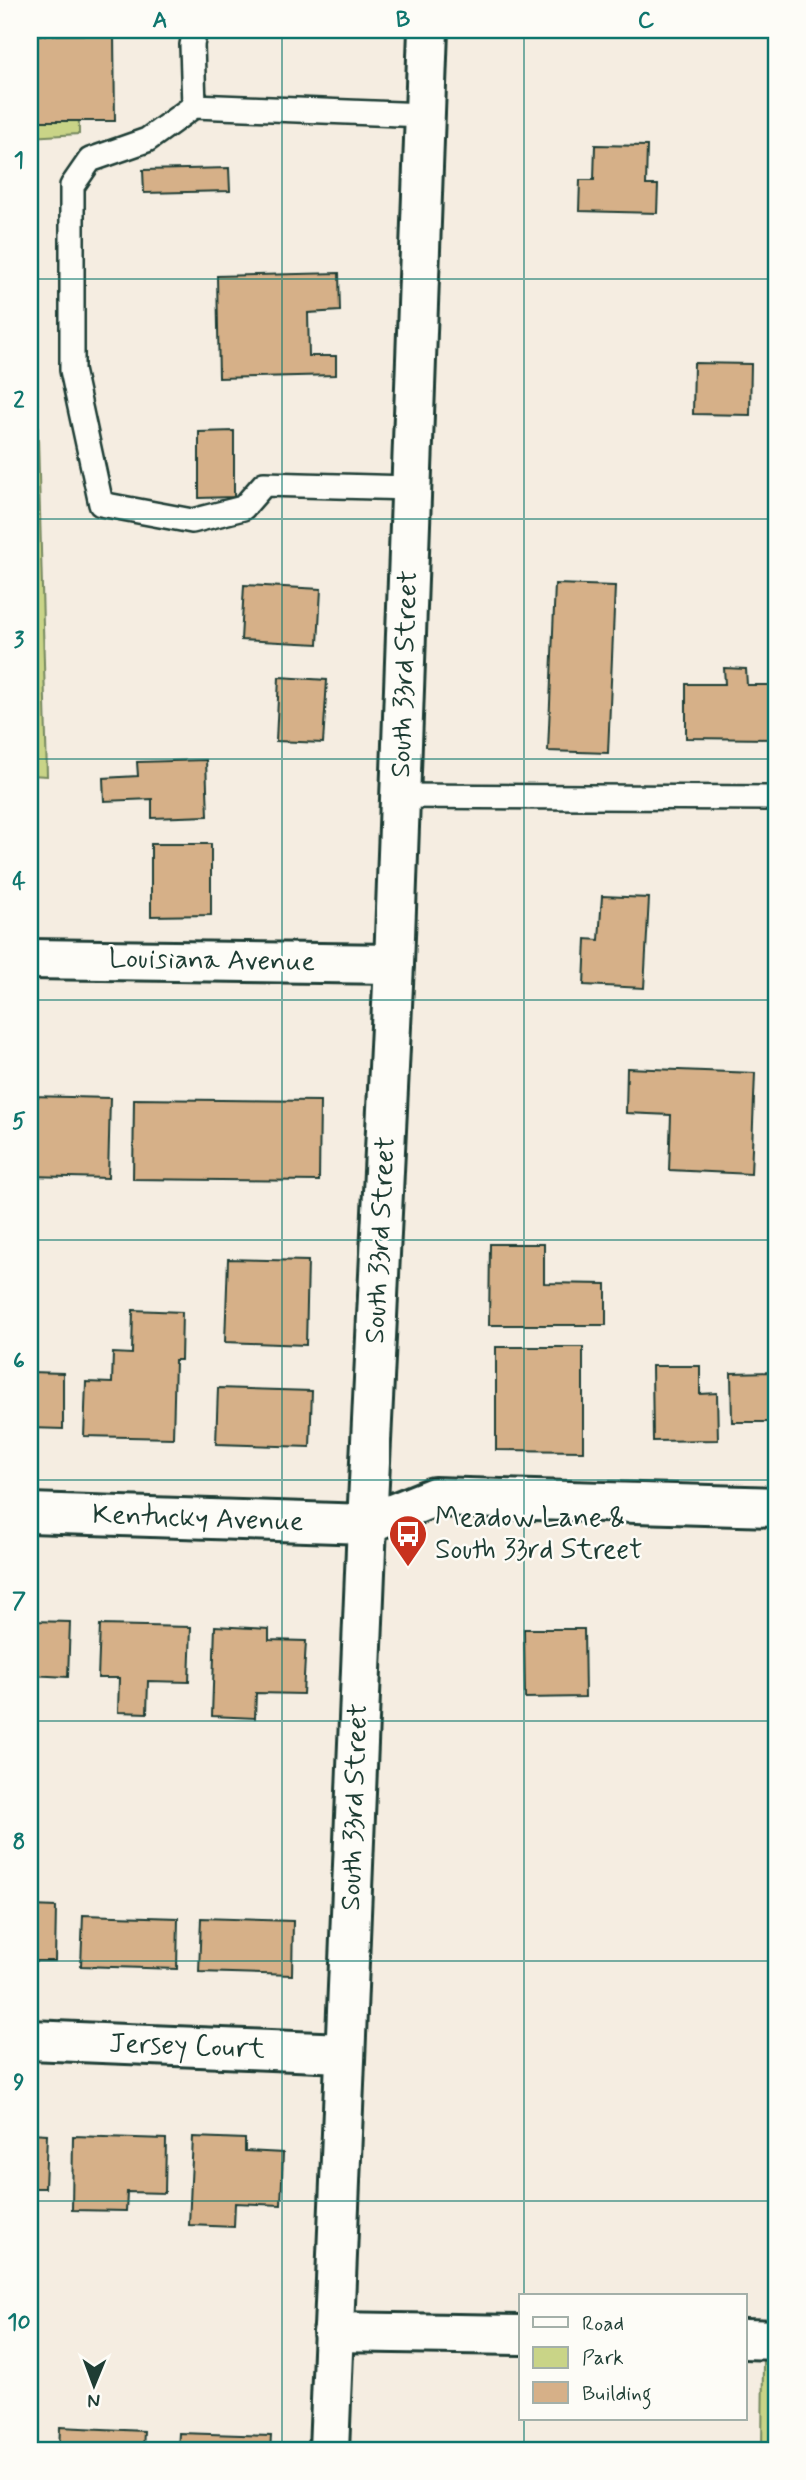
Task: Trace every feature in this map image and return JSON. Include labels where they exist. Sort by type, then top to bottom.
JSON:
[{"type":"street","name":"South 33rd Street","points":[[329,2450],[367,1524],[394,964],[428,30]]},
{"type":"street","name":"Louisiana Avenue","points":[[30,959],[394,964]]},
{"type":"street","points":[[367,1524],[434,1497],[776,1507]]},
{"type":"street","name":"Kentucky Avenue","points":[[30,1513],[367,1524]]},
{"type":"street","name":"Jersey Court","points":[[30,2040],[344,2053]]},
{"type":"street","points":[[333,2332],[519,2335]]},
{"type":"street","points":[[746,2339],[776,2340]]},
{"type":"lane","points":[[194,106],[192,45],[195,30]]},
{"type":"lane","points":[[411,488],[264,484],[243,508],[192,521],[101,504],[72,370],[72,186],[90,160],[147,140],[194,106],[425,115]]},
{"type":"lane","points":[[400,796],[776,798]]},
{"type":"green space","points":[[30,30],[78,30],[79,134],[30,137]]},
{"type":"green space","points":[[30,248],[33,248],[47,776],[30,775]]},
{"type":"green space","points":[[763,2361],[776,2361],[776,2450],[762,2450]]},
{"type":"building","points":[[114,34],[115,121],[30,121],[30,35]]},
{"type":"building","points":[[595,145],[647,146],[646,185],[658,185],[657,213],[579,211],[580,180],[594,180]]},
{"type":"building","points":[[229,168],[230,191],[144,193],[143,170]]},
{"type":"building","points":[[339,273],[340,311],[308,313],[309,356],[336,356],[336,375],[219,378],[217,276]]},
{"type":"building","points":[[694,363],[751,364],[750,415],[693,414]]},
{"type":"building","points":[[234,431],[234,497],[199,498],[199,432]]},
{"type":"building","points":[[555,584],[615,586],[608,753],[548,751]]},
{"type":"building","points":[[244,585],[321,589],[318,644],[241,640]]},
{"type":"building","points":[[724,668],[746,669],[747,685],[776,685],[776,739],[686,738],[686,684],[725,684]]},
{"type":"building","points":[[279,677],[327,680],[323,743],[276,741]]},
{"type":"building","points":[[206,760],[208,816],[152,818],[152,799],[104,801],[103,778],[138,776],[137,762]]},
{"type":"building","points":[[151,844],[211,844],[211,915],[151,916]]},
{"type":"building","points":[[602,896],[649,898],[644,988],[584,985],[586,939],[599,940]]},
{"type":"building","points":[[627,1068],[755,1073],[751,1174],[669,1170],[671,1115],[626,1113]]},
{"type":"building","points":[[30,1096],[110,1098],[108,1178],[30,1176]]},
{"type":"building","points":[[134,1099],[320,1101],[319,1181],[133,1179]]},
{"type":"building","points":[[490,1244],[544,1244],[544,1283],[606,1284],[606,1325],[489,1325]]},
{"type":"building","points":[[228,1259],[308,1261],[306,1345],[225,1342]]},
{"type":"building","points":[[133,1310],[182,1312],[181,1360],[175,1360],[173,1438],[84,1436],[86,1382],[112,1383],[113,1353],[132,1354]]},
{"type":"building","points":[[496,1347],[583,1347],[583,1451],[496,1450]]},
{"type":"building","points":[[652,1366],[700,1366],[700,1394],[717,1393],[718,1440],[653,1441]]},
{"type":"building","points":[[30,1372],[63,1373],[63,1429],[30,1428]]},
{"type":"building","points":[[776,1372],[776,1422],[732,1422],[731,1373]]},
{"type":"building","points":[[218,1388],[312,1391],[310,1447],[216,1444]]},
{"type":"building","points":[[30,1621],[70,1622],[68,1677],[30,1675]]},
{"type":"building","points":[[100,1625],[191,1627],[189,1682],[148,1681],[147,1713],[118,1712],[119,1678],[98,1678]]},
{"type":"building","points":[[215,1626],[269,1629],[269,1640],[306,1641],[303,1694],[256,1693],[255,1718],[212,1716]]},
{"type":"building","points":[[524,1629],[584,1629],[585,1697],[525,1698]]},
{"type":"building","points":[[30,1877],[34,1877],[33,1906],[56,1907],[55,1961],[30,1961]]},
{"type":"building","points":[[83,1915],[178,1918],[177,1969],[81,1966]]},
{"type":"building","points":[[201,1918],[293,1921],[292,1975],[199,1972]]},
{"type":"building","points":[[30,2133],[47,2134],[45,2188],[30,2188]]},
{"type":"building","points":[[73,2136],[166,2139],[165,2193],[127,2192],[126,2211],[72,2210]]},
{"type":"building","points":[[193,2137],[245,2139],[245,2151],[283,2153],[281,2205],[235,2203],[234,2227],[189,2225]]},
{"type":"building","points":[[60,2427],[144,2431],[143,2450],[59,2450]]},
{"type":"building","points":[[179,2433],[271,2436],[270,2450],[178,2450]]},
{"type":"place","name":"Meadow Lane & South 33rd Street","points":[[408,1568]]}]
